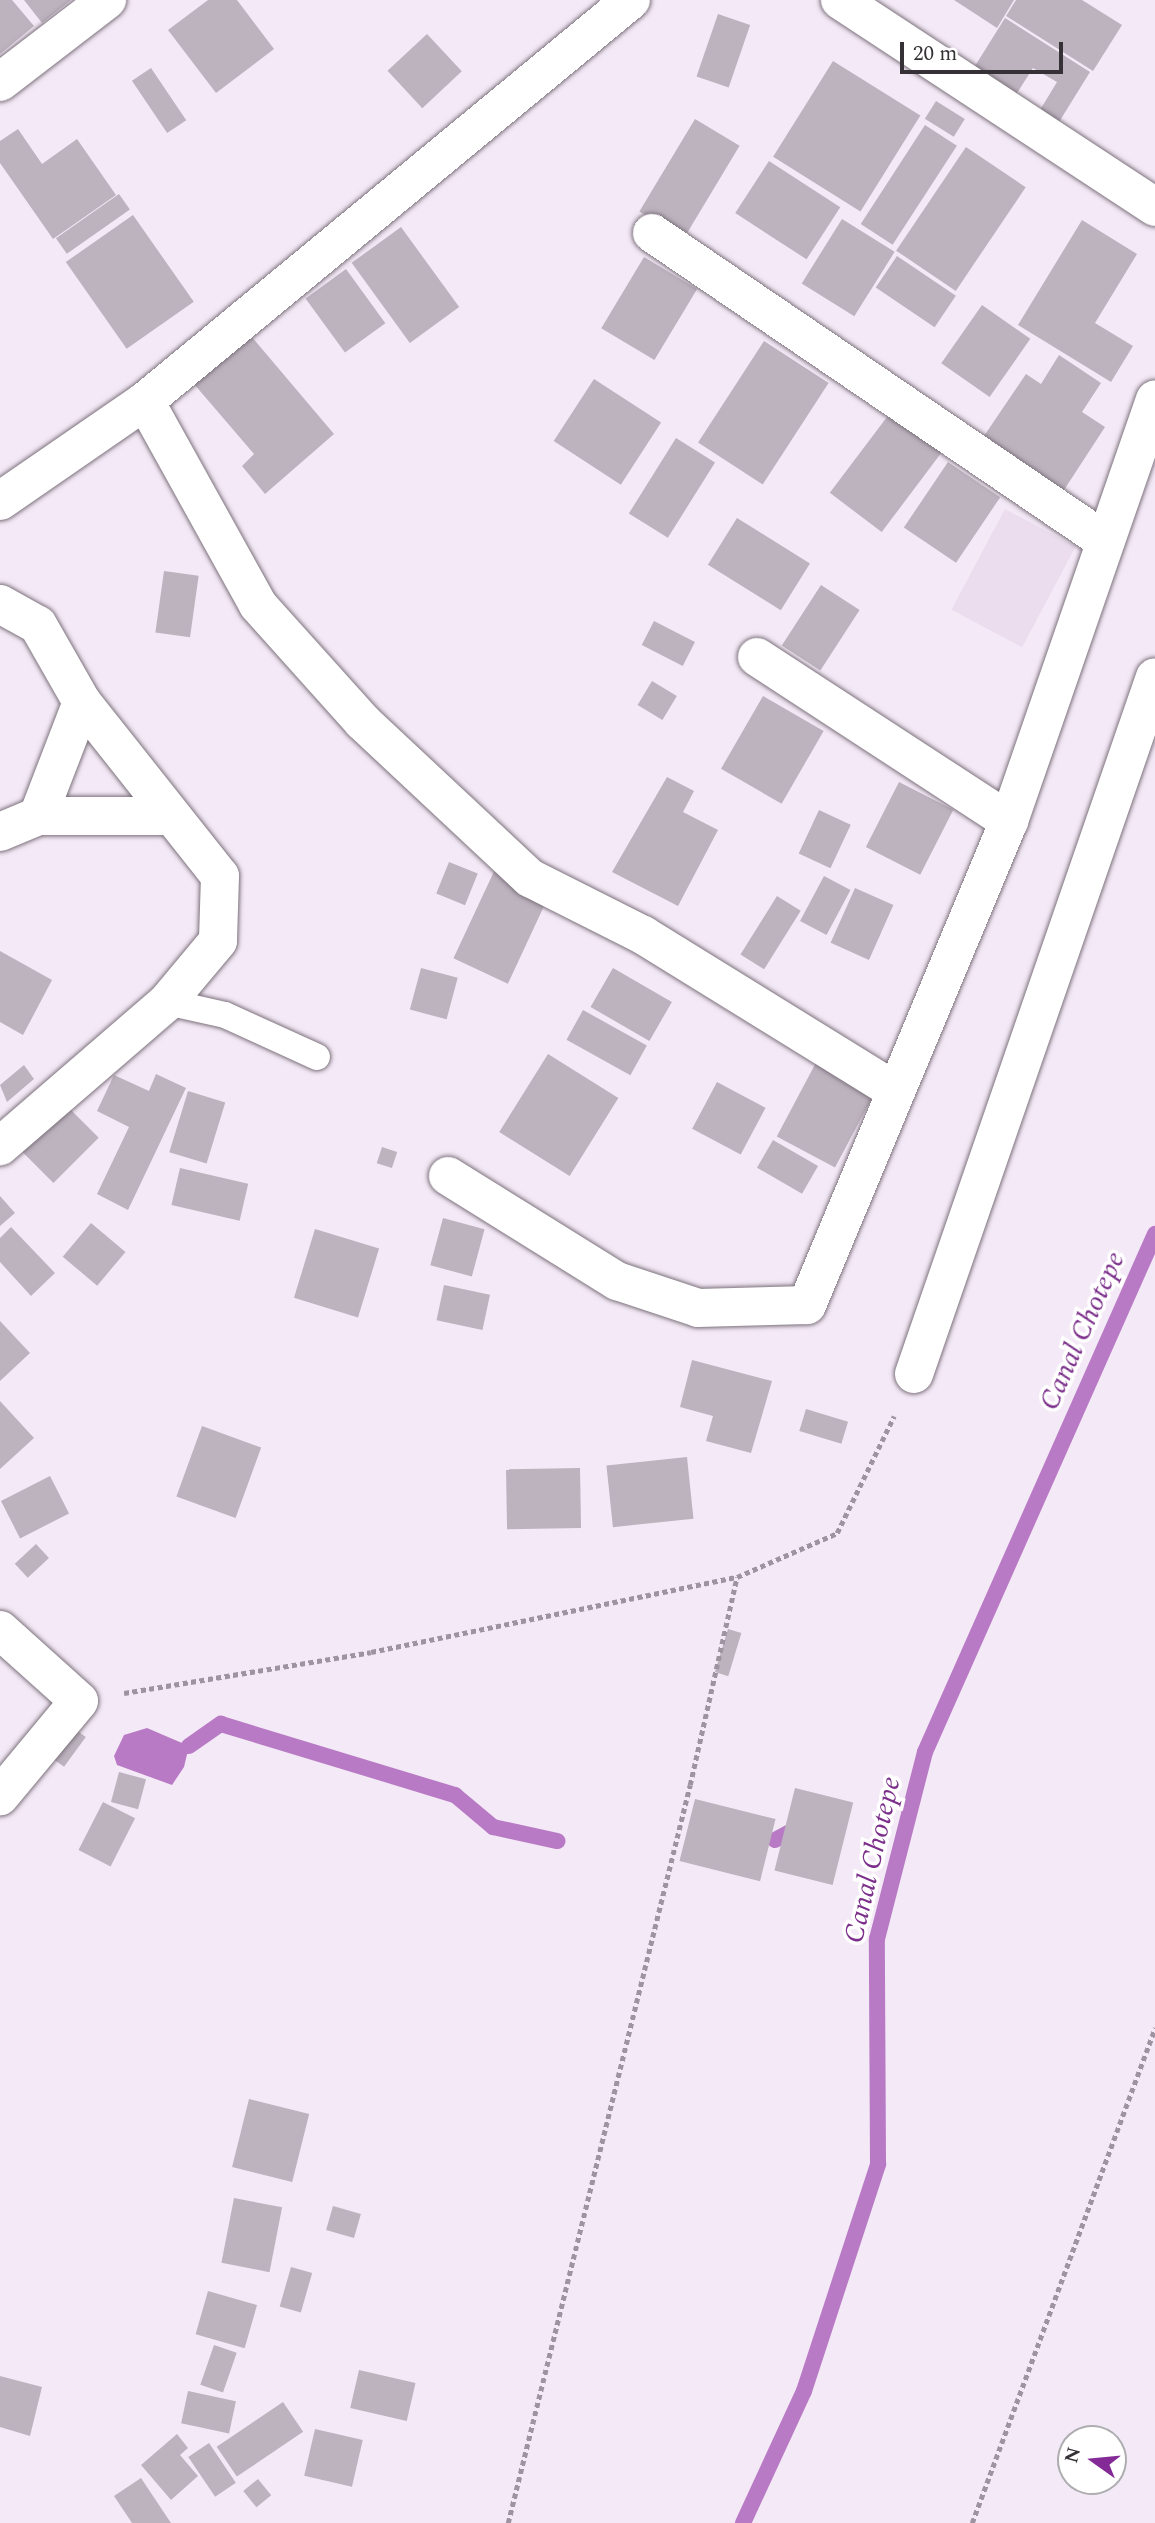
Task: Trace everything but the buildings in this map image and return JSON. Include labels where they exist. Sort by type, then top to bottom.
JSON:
[{"type":"street","points":[[0,82],[107,0]]},
{"type":"street","points":[[0,501],[145,401],[631,0]]},
{"type":"street","points":[[840,0],[1155,206]]},
{"type":"street","points":[[652,233],[1105,541]]},
{"type":"street","points":[[448,1176],[617,1281],[698,1308],[807,1305],[1009,821],[1155,400]]},
{"type":"street","points":[[145,401],[258,605],[362,722],[530,878],[643,935],[896,1091]]},
{"type":"street","points":[[0,604],[38,625],[82,702],[220,876],[218,942],[167,1002],[0,1146]]},
{"type":"street","points":[[757,657],[1009,821]]},
{"type":"street","points":[[914,1374],[1155,677]]},
{"type":"street","points":[[38,816],[82,702]]},
{"type":"street","points":[[0,832],[38,816],[171,816]]},
{"type":"street","points":[[0,1630],[79,1701],[0,1796]]},
{"type":"lane","points":[[167,1002],[225,1015],[317,1057]]},
{"type":"path","points":[[79,1701],[371,1652],[737,1577],[837,1533],[914,1374]]},
{"type":"path","points":[[508,2523],[690,1786],[737,1577]]},
{"type":"path","points":[[972,2523],[1155,2028]]},
{"type":"shaded area","points":[[1005,509],[1076,547],[1022,647],[951,610]]},
{"type":"shaded area","points":[[147,1728],[189,1746],[184,1767],[172,1785],[117,1765],[114,1756],[124,1735]]},
{"type":"waterway","name":"Canal Chotepe","points":[[743,2523],[804,2391],[878,2164],[877,1939],[925,1752],[1155,1234]]},
{"type":"waterway","points":[[189,1746],[221,1724],[455,1795],[493,1827],[557,1841]]},
{"type":"waterway","points":[[775,1840],[794,1830]]}]
